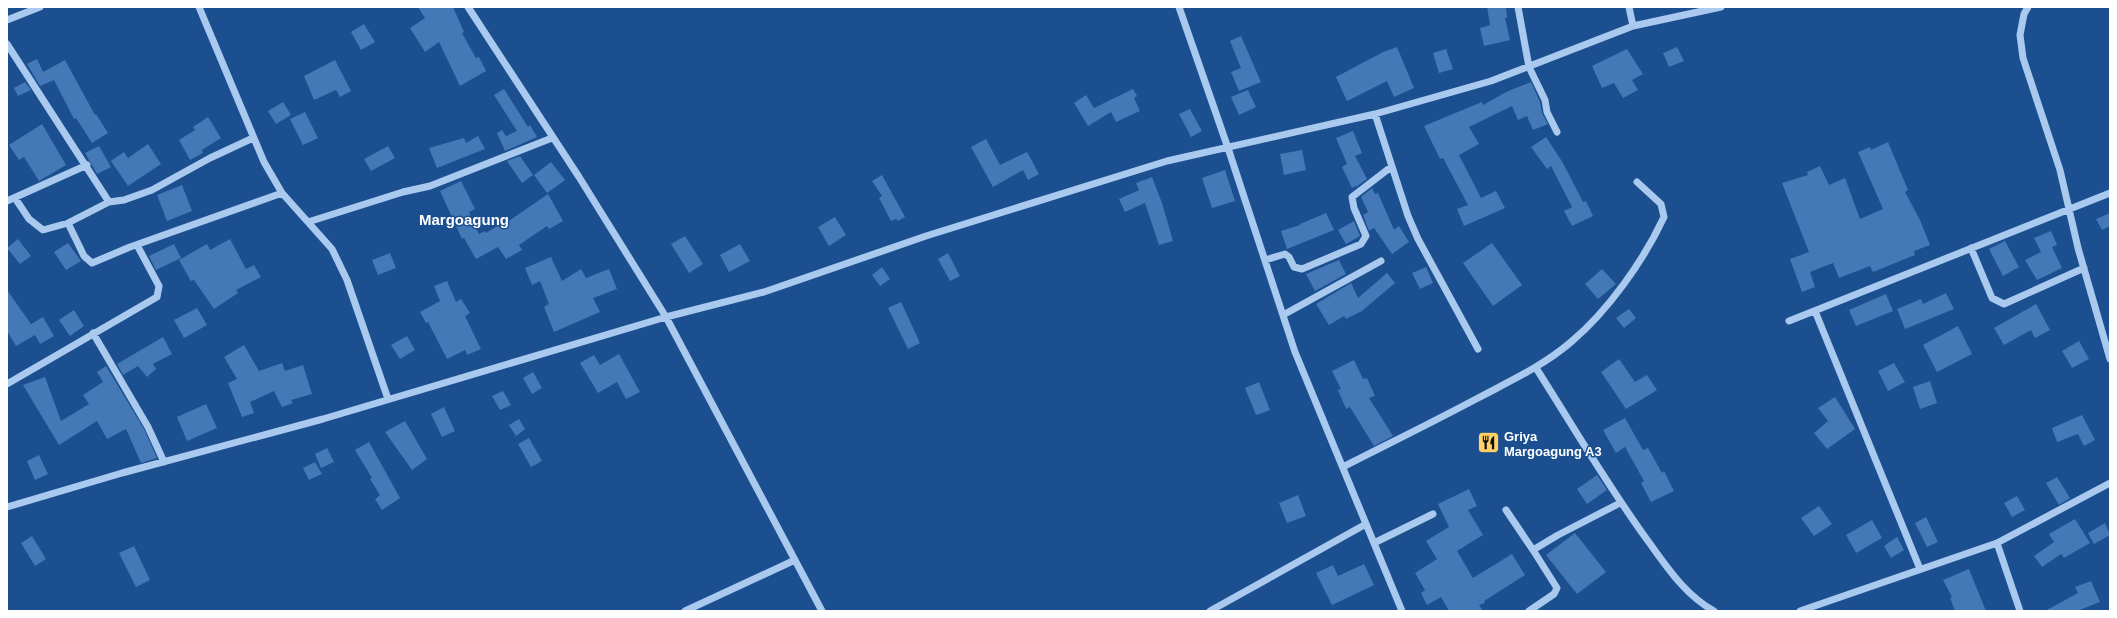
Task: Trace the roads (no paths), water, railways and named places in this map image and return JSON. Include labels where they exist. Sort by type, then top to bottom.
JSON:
[{"type":"street","points":[[7,20],[40,7]]},
{"type":"street","points":[[199,7],[253,138],[282,193],[332,249],[348,280],[388,399]]},
{"type":"street","points":[[468,7],[552,138],[579,177],[666,317],[822,611]]},
{"type":"street","points":[[1179,7],[1228,148],[1295,352],[1402,611]]},
{"type":"street","points":[[1518,7],[1529,67],[1545,100],[1547,112],[1557,132]]},
{"type":"street","points":[[1629,7],[1633,26]]},
{"type":"street","points":[[7,507],[164,462],[323,419],[666,317],[764,292],[926,236],[1167,161],[1375,114],[1491,80],[1529,67],[1633,26],[1721,7]]},
{"type":"street","points":[[2028,7],[2024,11],[2020,35],[2023,58],[2060,170],[2068,209],[2110,359]]},
{"type":"street","points":[[7,44],[87,165],[109,202]]},
{"type":"street","points":[[1375,114],[1391,167],[1408,216],[1418,239],[1478,349]]},
{"type":"street","points":[[15,198],[29,219],[43,230],[68,223],[109,202],[124,200],[152,190],[210,158],[253,138]]},
{"type":"street","points":[[308,222],[403,192],[430,186],[552,138]]},
{"type":"street","points":[[7,201],[87,165]]},
{"type":"street","points":[[1265,260],[1285,254],[1289,257],[1294,266],[1302,269],[1361,244],[1366,236],[1354,208],[1352,197],[1391,167]]},
{"type":"street","points":[[1343,467],[1536,368],[1571,342],[1616,294],[1659,229],[1664,217],[1664,210],[1661,204],[1637,182]]},
{"type":"street","points":[[68,223],[84,256],[92,263],[137,245],[282,193]]},
{"type":"street","points":[[1789,322],[2110,193]]},
{"type":"street","points":[[7,384],[158,295],[159,286],[137,245]]},
{"type":"street","points":[[1971,248],[1992,298],[2004,304],[2084,268]]},
{"type":"street","points":[[1283,315],[1381,261]]},
{"type":"street","points":[[1815,311],[1920,569]]},
{"type":"street","points":[[93,333],[148,426],[164,462]]},
{"type":"street","points":[[1536,368],[1620,504],[1676,579],[1701,604],[1714,611]]},
{"type":"street","points":[[1800,611],[1997,542],[2110,483]]},
{"type":"street","points":[[1533,550],[1558,535],[1620,504]]},
{"type":"street","points":[[1506,510],[1557,588],[1554,594],[1529,611]]},
{"type":"street","points":[[1374,543],[1433,514]]},
{"type":"street","points":[[1210,611],[1366,524]]},
{"type":"street","points":[[1997,542],[2020,611]]},
{"type":"street","points":[[685,611],[795,560]]},
{"type":"place","name":"Griya Margoagung A3","points":[[1488,443]]},
{"type":"district","name":"Margoagung","points":[[464,220]]}]
